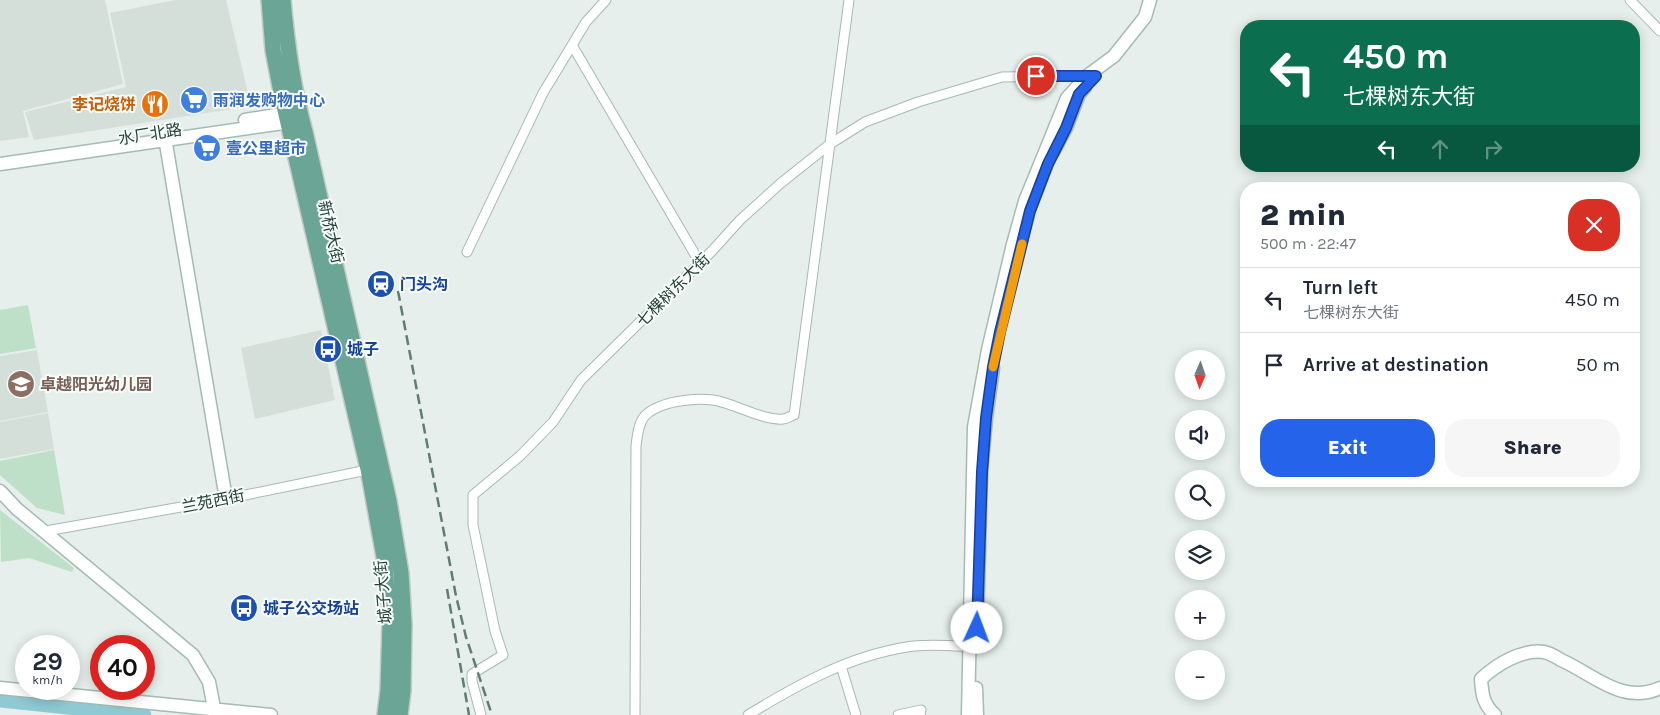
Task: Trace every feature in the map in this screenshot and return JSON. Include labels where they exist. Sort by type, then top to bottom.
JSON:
[{"type":"main road","name":"新桥大街","points":[[269,0],[273,50],[294,117],[374,468]]},
{"type":"main road","name":"新桥大街","points":[[283,0],[294,117]]},
{"type":"main road","name":"城子大街","points":[[374,468],[390,623],[388,690],[385,715]]},
{"type":"main road","name":"城子大街","points":[[374,468],[389,501],[401,572],[404,624],[403,691],[400,715]]},
{"type":"street","points":[[466,252],[543,93],[586,22],[606,0]]},
{"type":"street","points":[[635,715],[636,446],[639,424],[653,408],[682,400],[712,399],[738,406],[769,418],[784,419],[794,415],[849,0]]},
{"type":"street","points":[[968,715],[986,418],[993,367],[1030,211],[1048,164],[1066,128],[1079,94],[1091,76],[1114,56],[1145,17],[1150,0]]},
{"type":"street","points":[[1091,76],[1122,56],[1144,30],[1158,0]]},
{"type":"street","points":[[1630,0],[1656,21],[1660,31]]},
{"type":"street","points":[[572,45],[700,263]]},
{"type":"street","name":"七棵树东大街","points":[[481,715],[472,681],[472,674],[503,655],[495,632],[473,525],[473,495],[520,456],[553,422],[581,380],[700,263],[740,220],[781,183],[830,144],[865,122],[918,102],[1002,77],[1091,76]]},
{"type":"street","name":"水厂北路","points":[[0,157],[294,117]]},
{"type":"street","points":[[0,164],[165,136],[226,499]]},
{"type":"street","name":"兰苑西街","points":[[46,532],[226,499],[374,468]]},
{"type":"street","points":[[0,491],[17,509],[193,656],[209,682],[214,708]]},
{"type":"street","points":[[748,715],[794,687],[840,666],[866,657],[907,646],[972,647]]},
{"type":"street","points":[[972,647],[976,715]]},
{"type":"street","points":[[1495,715],[1487,708],[1482,696],[1482,679],[1492,668],[1518,656],[1535,652],[1546,652],[1613,689],[1629,694],[1648,694],[1660,688]]},
{"type":"street","points":[[840,666],[856,715]]},
{"type":"street","points":[[0,688],[272,715]]},
{"type":"street","points":[[898,715],[921,710],[920,715]]},
{"type":"shaded area","points":[[0,0],[105,0],[123,84],[23,111],[29,137],[0,141]]},
{"type":"shaded area","points":[[175,0],[226,0],[251,106],[34,140],[25,112],[126,87],[110,13]]},
{"type":"shaded area","points":[[321,330],[335,400],[255,419],[241,348]]},
{"type":"shaded area","name":"卓越阳光幼儿园","points":[[37,350],[48,412],[0,421],[0,356]]},
{"type":"shaded area","points":[[48,413],[54,449],[0,459],[0,422]]},
{"type":"green space","points":[[28,305],[36,348],[0,354],[0,310]]},
{"type":"green space","points":[[54,450],[65,515],[37,508],[0,475],[0,461]]},
{"type":"green space","points":[[0,510],[74,568],[72,572],[29,558],[1,562]]},
{"type":"waterway","points":[[0,700],[144,715]]},
{"type":"railway","points":[[398,291],[456,596],[466,637],[492,715]]},
{"type":"railway","points":[[447,589],[469,715]]},
{"type":"slow traffic","points":[[993,367],[1022,244]]},
{"type":"place","name":"雨润发购物中心","points":[[194,100]]},
{"type":"place","name":"李记烧饼","points":[[155,104]]},
{"type":"place","name":"壹公里超市","points":[[207,148]]},
{"type":"place","name":"门头沟","points":[[381,284]]},
{"type":"place","name":"城子","points":[[328,349]]},
{"type":"place","name":"卓越阳光幼儿园","points":[[21,384]]},
{"type":"place","name":"城子公交场站","points":[[244,608]]},
{"type":"route","points":[[977,628],[982,472],[986,418],[1000,332],[1030,211],[1048,164],[1066,128],[1079,94],[1096,76],[1036,76]]}]
